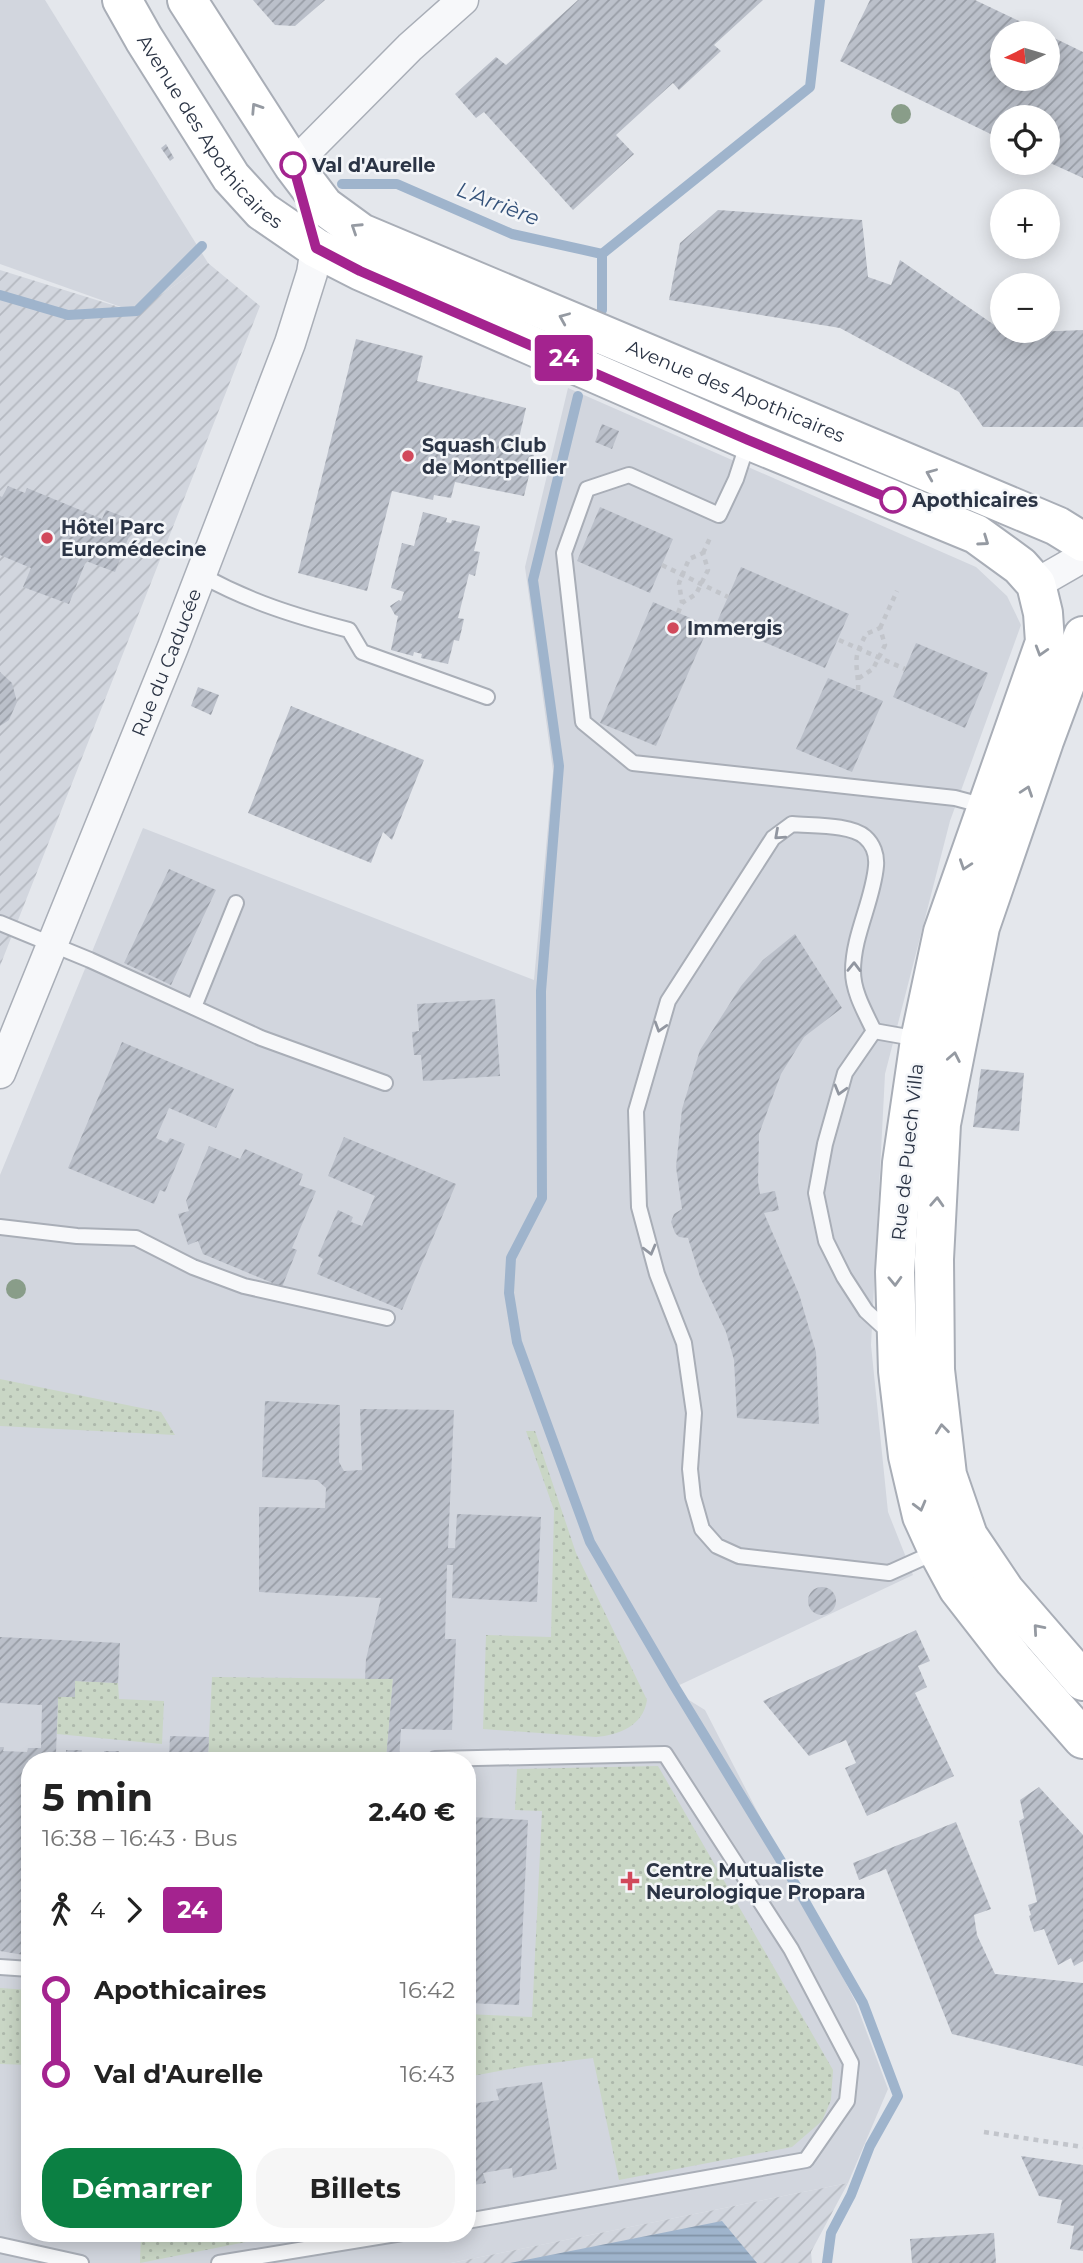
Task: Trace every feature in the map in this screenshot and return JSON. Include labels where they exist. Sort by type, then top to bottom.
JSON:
[{"type":"main road","name":"Avenue des Apothicaires","points":[[122,0],[144,40],[231,177],[262,211],[316,248],[360,271],[748,440],[976,534],[1020,566],[1036,584]]},
{"type":"main road","name":"Avenue des Apothicaires","points":[[187,0],[293,165],[324,206],[361,233],[1057,526],[1083,542]]},
{"type":"main road","name":"Avenue des Apothicaires","points":[[293,165],[316,248]]},
{"type":"main road","name":"Rue de Puech Villa","points":[[1036,584],[1043,613],[1045,642],[943,932],[920,1040],[902,1163],[895,1272],[898,1371],[908,1456],[922,1516],[938,1551],[966,1598],[1014,1660],[1083,1739]]},
{"type":"main road","name":"Rue de Puech Villa","points":[[1083,636],[980,928],[941,1124],[934,1259],[935,1370],[947,1475],[968,1536],[1006,1591],[1083,1681]]},
{"type":"street","points":[[293,165],[410,47],[463,0]]},
{"type":"street","name":"Rue du Caducée","points":[[0,1073],[201,575],[290,343],[312,273],[316,248]]},
{"type":"street","points":[[1036,584],[1083,557]]},
{"type":"lane","points":[[748,440],[736,479],[719,515],[629,475],[587,489],[564,554],[583,722],[633,763],[955,798],[986,806]]},
{"type":"lane","points":[[201,575],[232,592],[282,612],[349,630],[362,652],[487,697]]},
{"type":"lane","points":[[874,1031],[858,998],[852,972],[876,866],[874,850],[864,836],[850,829],[792,824],[773,838],[668,1001],[636,1111],[639,1207],[657,1274],[684,1343],[694,1413],[690,1469],[693,1497],[702,1529],[717,1546],[739,1556],[889,1573],[938,1551]]},
{"type":"lane","points":[[194,1007],[236,902]]},
{"type":"lane","points":[[0,923],[261,1038],[385,1083]]},
{"type":"lane","points":[[874,1031],[920,1040]]},
{"type":"lane","points":[[874,1031],[845,1073],[825,1144],[816,1193],[826,1241],[844,1277],[866,1311],[898,1339]]},
{"type":"lane","points":[[0,1227],[77,1236],[136,1238],[193,1267],[244,1286],[387,1318]]},
{"type":"lane","points":[[476,1758],[665,1754],[791,1949],[851,2063],[847,2101],[806,2160],[476,2219]]},
{"type":"lane","points":[[0,1967],[21,1968]]},
{"type":"lane","points":[[219,2263],[347,2242]]},
{"type":"lane","points":[[0,2245],[81,2263]]},
{"type":"path","points":[[678,613],[682,603],[679,583],[682,575],[689,559],[703,553],[708,570],[696,594],[682,603]]},
{"type":"path","points":[[662,565],[728,597]]},
{"type":"path","points":[[859,678],[873,669],[885,645],[880,628],[897,591]]},
{"type":"path","points":[[858,690],[856,658],[859,649],[866,634],[880,628]]},
{"type":"path","points":[[839,640],[905,669]]},
{"type":"path","points":[[984,2132],[1083,2147]]},
{"type":"shaded area","points":[[0,0],[45,0],[208,263],[135,312],[0,264]]},
{"type":"shaded area","points":[[208,263],[260,306],[0,966],[0,270],[135,312]]},
{"type":"shaded area","points":[[568,388],[976,567],[1007,596],[1021,625],[950,821],[885,1074],[871,1345],[888,1512],[913,1575],[671,1689],[705,1710],[855,2001],[888,2089],[848,2183],[451,2263],[0,2263],[0,1175],[143,828],[534,980],[553,771],[525,567]]},
{"type":"shaded area","points":[[848,2183],[811,2252],[812,2263],[451,2263]]},
{"type":"green space","points":[[0,1379],[161,1412],[175,1435],[0,1426]]},
{"type":"green space","points":[[526,1431],[535,1431],[576,1553],[647,1700],[645,1709],[635,1723],[613,1734],[596,1737],[483,1729],[486,1635],[551,1637],[554,1510]]},
{"type":"green space","points":[[212,1677],[393,1679],[387,1752],[208,1752]]},
{"type":"green space","points":[[75,1681],[118,1683],[119,1699],[164,1701],[162,1744],[57,1734],[58,1697],[74,1697]]},
{"type":"green space","points":[[658,1766],[833,2070],[831,2100],[822,2121],[792,2147],[619,2180],[593,2058],[476,2075],[476,2014],[532,2017],[542,1811],[515,1810],[517,1769]]},
{"type":"green space","points":[[0,1988],[21,1989],[21,2065],[0,2064]]},
{"type":"green space","points":[[141,2242],[246,2242],[140,2263]]},
{"type":"water","points":[[722,2221],[757,2263],[510,2263]]},
{"type":"building","points":[[253,0],[325,0],[295,26],[275,25]]},
{"type":"building","points":[[578,0],[763,0],[714,45],[721,51],[679,90],[673,83],[616,135],[634,154],[573,210],[484,112],[476,118],[455,94],[496,57],[506,65]]},
{"type":"building","points":[[870,0],[975,0],[1019,21],[990,21],[990,91],[1060,91],[1060,41],[1083,52],[1083,178],[1060,167],[1060,105],[990,105],[990,134],[840,61]]},
{"type":"building","points":[[166,144],[174,158],[170,161],[161,148]]},
{"type":"building","points":[[718,210],[862,220],[868,277],[891,285],[900,260],[990,322],[990,343],[1060,343],[1060,331],[1083,330],[1083,427],[983,427],[959,392],[840,328],[669,300],[680,243]]},
{"type":"building","points":[[356,339],[423,356],[417,381],[526,408],[516,451],[534,455],[524,496],[455,482],[451,498],[434,495],[433,500],[392,491],[367,591],[298,573]]},
{"type":"building","points":[[602,424],[619,431],[612,449],[595,442]]},
{"type":"building","name":"Hôtel Parc Euromédecine","points":[[8,486],[25,493],[27,488],[102,519],[106,510],[135,521],[115,572],[86,561],[69,604],[23,587],[31,568],[0,555],[0,496],[2,497]]},
{"type":"building","points":[[600,507],[673,539],[650,593],[577,561]]},
{"type":"building","points":[[423,512],[447,518],[446,522],[451,523],[452,520],[480,526],[474,551],[480,552],[475,576],[469,574],[458,618],[464,619],[459,641],[454,640],[448,664],[421,658],[422,654],[414,652],[413,656],[391,650],[398,616],[390,606],[401,601],[404,592],[391,588],[402,543],[414,546]]},
{"type":"building","points":[[741,567],[849,614],[825,668],[717,622]]},
{"type":"building","points":[[653,602],[709,626],[656,746],[600,723]]},
{"type":"building","points":[[916,643],[988,673],[965,728],[893,697]]},
{"type":"building","points":[[0,672],[12,683],[17,702],[9,720],[0,726]]},
{"type":"building","points":[[828,678],[883,701],[852,772],[796,749]]},
{"type":"building","points":[[198,687],[219,695],[211,715],[191,706]]},
{"type":"building","points":[[291,706],[424,760],[392,840],[383,832],[371,863],[248,813]]},
{"type":"building","points":[[169,869],[216,890],[171,985],[124,963]]},
{"type":"building","points":[[795,934],[842,1008],[804,1037],[781,1074],[759,1134],[758,1182],[760,1194],[775,1191],[779,1210],[764,1213],[799,1294],[816,1352],[819,1424],[737,1418],[734,1360],[726,1332],[700,1277],[688,1238],[679,1237],[671,1222],[674,1214],[682,1209],[676,1167],[682,1109],[700,1050],[741,986],[763,960]]},
{"type":"building","points":[[495,999],[500,1076],[423,1081],[421,1055],[414,1055],[412,1032],[419,1031],[417,1004]]},
{"type":"building","points":[[122,1042],[234,1089],[216,1128],[169,1108],[156,1138],[167,1143],[170,1138],[185,1144],[165,1192],[160,1190],[154,1204],[68,1168]]},
{"type":"building","points":[[981,1069],[1024,1073],[1019,1131],[973,1127]]},
{"type":"building","points":[[344,1137],[456,1184],[402,1310],[317,1274],[323,1259],[318,1256],[338,1210],[353,1217],[351,1222],[362,1226],[375,1196],[328,1176]]},
{"type":"building","points":[[209,1146],[240,1159],[245,1149],[303,1174],[299,1185],[316,1191],[292,1248],[297,1250],[282,1287],[203,1254],[198,1241],[188,1245],[178,1214],[189,1211],[186,1201]]},
{"type":"building","points":[[265,1401],[340,1405],[339,1462],[344,1471],[362,1470],[360,1409],[454,1410],[448,1548],[455,1548],[457,1514],[541,1517],[537,1602],[452,1598],[453,1565],[447,1565],[445,1639],[456,1639],[452,1730],[401,1729],[400,1752],[387,1752],[393,1679],[365,1679],[366,1659],[381,1598],[259,1592],[259,1507],[325,1508],[326,1488],[317,1480],[262,1477]]},
{"type":"building","points":[[822,1587],[832,1591],[836,1601],[832,1611],[822,1615],[812,1611],[808,1601],[812,1591]]},
{"type":"building","points":[[916,1630],[930,1661],[918,1666],[927,1687],[915,1693],[954,1776],[867,1816],[845,1768],[856,1763],[846,1740],[809,1756],[763,1701]]},
{"type":"building","points":[[0,1637],[120,1643],[118,1683],[75,1681],[75,1697],[58,1697],[56,1752],[27,1752],[28,1748],[41,1748],[42,1705],[0,1703]]},
{"type":"building","points":[[170,1736],[209,1737],[208,1752],[169,1752]]},
{"type":"building","points":[[0,1747],[4,1747],[3,1751],[27,1752],[21,1752],[21,1954],[0,1951]]},
{"type":"building","points":[[66,1750],[82,1752],[66,1752]]},
{"type":"building","points":[[1039,1787],[1083,1835],[1083,1961],[1074,1966],[1071,1958],[1058,1965],[1044,1929],[1034,1932],[1029,1916],[1028,1905],[1037,1902],[1019,1821],[1024,1818],[1020,1800]]},
{"type":"building","points":[[476,1817],[528,1820],[519,2005],[476,2003]]},
{"type":"building","points":[[956,1822],[991,1909],[974,1915],[977,1935],[995,1974],[1083,1983],[1083,2066],[952,2034],[886,1869],[859,1880],[853,1863]]},
{"type":"building","points":[[542,2082],[557,2169],[513,2178],[512,2168],[483,2173],[486,2183],[476,2185],[476,2103],[499,2100],[496,2089]]},
{"type":"building","points":[[1021,2156],[1083,2165],[1083,2251],[1070,2249],[1074,2226],[1057,2223],[1062,2200],[1039,2196]]},
{"type":"building","points":[[994,2233],[996,2263],[912,2263],[910,2239]]},
{"type":"waterway","points":[[602,254],[810,87],[820,0]]},
{"type":"waterway","name":"L'Arrière","points":[[342,184],[397,184],[512,234],[602,254]]},
{"type":"waterway","name":"L'Arrière","points":[[0,295],[68,315],[137,311],[202,246]]},
{"type":"waterway","points":[[602,254],[602,310]]},
{"type":"waterway","points":[[578,396],[533,580],[559,766],[541,991],[542,1198],[511,1258],[509,1293],[517,1342],[590,1542],[795,1884],[863,2003],[898,2096],[870,2146],[851,2195],[831,2233],[827,2263]]},
{"type":"bus line","name":"24","points":[[293,165],[316,248],[360,271],[748,440],[893,500]]},
{"type":"place","name":"Val d'Aurelle","points":[[293,165]]},
{"type":"place","name":"Squash Club de Montpellier","points":[[408,456]]},
{"type":"place","name":"Apothicaires","points":[[893,500]]},
{"type":"place","name":"Hôtel Parc Euromédecine","points":[[47,538]]},
{"type":"place","name":"Immergis","points":[[673,628]]},
{"type":"place","name":"Centre Mutualiste Neurologique Propara","points":[[630,1881]]}]
